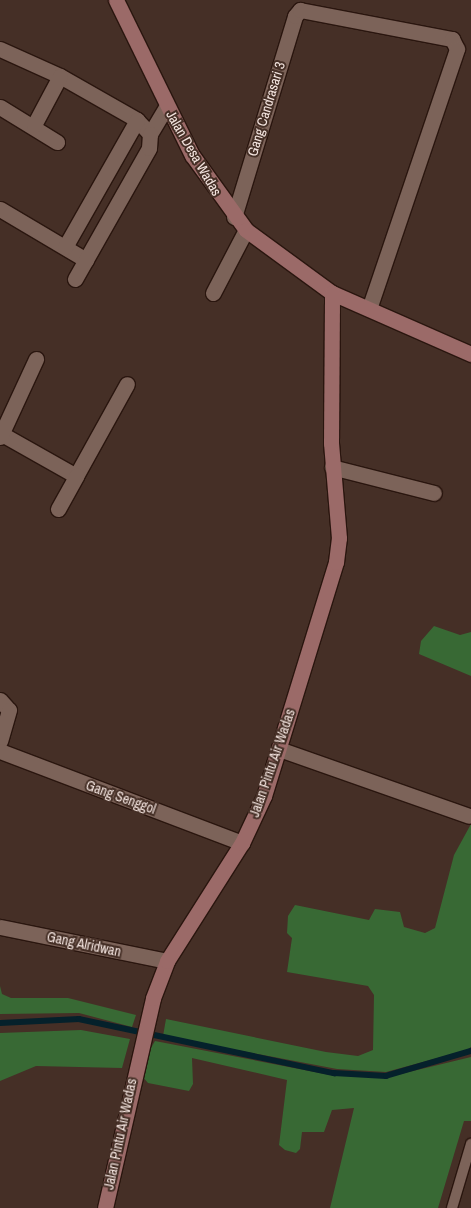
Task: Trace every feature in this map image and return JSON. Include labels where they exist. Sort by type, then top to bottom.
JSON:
[{"type":"main road","name":"Jalan Desa Wadas","points":[[116,0],[167,106],[212,188],[246,230],[332,292],[471,354]]},
{"type":"main road","name":"Jalan Pintu Air Wadas","points":[[105,1208],[139,1047],[167,961],[242,843],[279,749],[336,562],[339,538],[332,467],[332,292]]},
{"type":"street","name":"Gang Candrasari 3","points":[[234,217],[295,16],[307,10],[452,39],[457,49],[370,309]]},
{"type":"street","points":[[0,49],[60,76],[137,120],[150,134]]},
{"type":"street","points":[[34,125],[60,76]]},
{"type":"street","points":[[75,279],[149,148],[150,134],[167,106]]},
{"type":"street","points":[[0,107],[34,125],[57,142]]},
{"type":"street","points":[[65,247],[137,120]]},
{"type":"street","points":[[0,209],[86,260]]},
{"type":"street","points":[[213,292],[246,230]]},
{"type":"street","points":[[36,359],[0,434],[76,476]]},
{"type":"street","points":[[58,509],[127,384]]},
{"type":"street","points":[[332,467],[434,493]]},
{"type":"street","points":[[0,700],[9,710],[0,741]]},
{"type":"street","points":[[279,749],[469,816]]},
{"type":"street","name":"Gang Senggol","points":[[0,751],[242,843]]},
{"type":"street","name":"Gang Alridwan","points":[[0,926],[167,961]]},
{"type":"lane","points":[[452,1208],[471,1144]]},
{"type":"green space","points":[[434,626],[460,635],[471,632],[471,676],[419,654],[421,641]]},
{"type":"green space","points":[[471,824],[471,1047],[467,1050],[386,1072],[337,1069],[163,1036],[166,1019],[326,1052],[358,1056],[373,1050],[374,995],[368,986],[287,972],[292,938],[287,933],[288,916],[295,905],[369,920],[375,909],[400,912],[404,927],[425,933],[435,928],[454,855]]},
{"type":"green space","points":[[0,986],[2,994],[11,998],[68,998],[136,1015],[132,1027],[79,1013],[0,1014]]},
{"type":"green space","points":[[81,1030],[130,1039],[122,1068],[36,1066],[0,1081],[0,1033]]},
{"type":"green space","points":[[155,1041],[330,1075],[384,1078],[471,1057],[471,1121],[464,1121],[438,1208],[330,1208],[354,1108],[332,1110],[324,1132],[302,1132],[300,1149],[296,1153],[285,1150],[279,1145],[287,1080],[192,1058],[193,1084],[189,1091],[148,1083],[142,1076],[145,1058]]},
{"type":"waterway","points":[[0,1023],[79,1019],[334,1073],[386,1076],[471,1051]]}]
